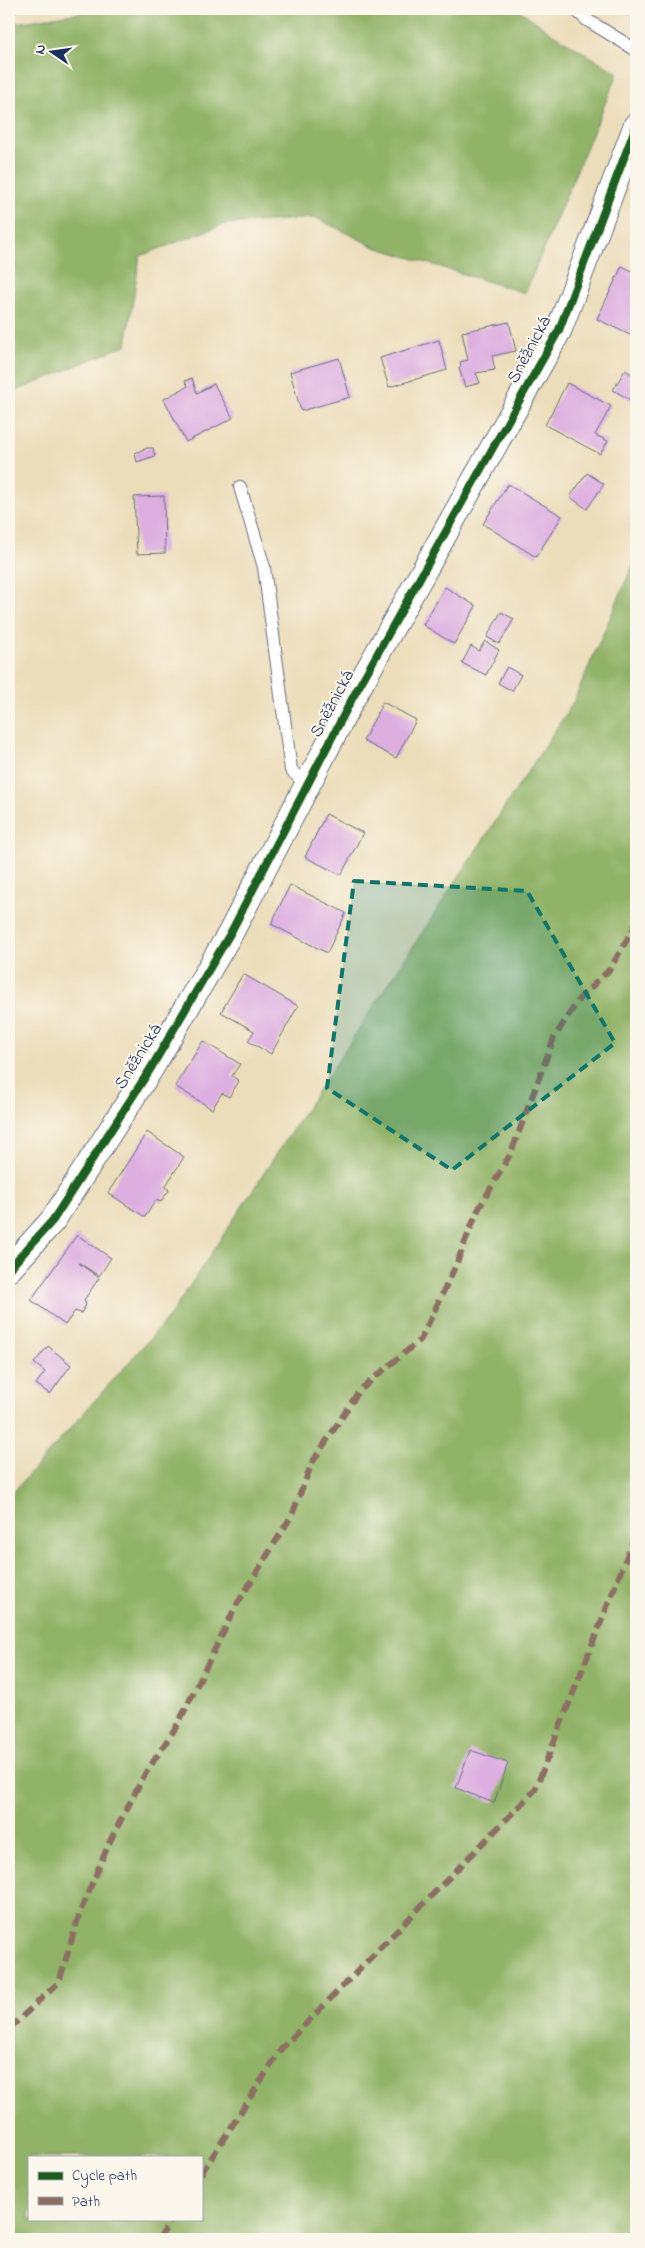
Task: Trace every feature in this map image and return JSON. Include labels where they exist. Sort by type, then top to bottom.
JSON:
[{"type":"street","name":"Sněžnická","points":[[9,1269],[53,1220],[151,1068],[231,932],[358,689],[559,330],[636,126]]},
{"type":"lane","points":[[575,9],[586,20],[636,50]]},
{"type":"lane","points":[[240,487],[264,568],[291,770],[307,785]]},
{"type":"highlighted area","points":[[354,881],[527,891],[615,1043],[452,1170],[327,1088]]},
{"type":"green space","points":[[105,9],[518,9],[553,34],[618,73],[525,293],[375,247],[316,218],[225,224],[140,256],[126,345],[9,394],[9,24]]},
{"type":"green space","points":[[636,558],[636,2239],[9,2239],[9,1497],[170,1316],[573,703]]},
{"type":"building","points":[[622,266],[636,273],[636,322],[630,335],[597,319]]},
{"type":"building","points":[[509,322],[516,351],[492,356],[495,370],[476,373],[480,383],[465,387],[459,368],[461,367],[460,362],[468,360],[462,332]]},
{"type":"building","points":[[439,340],[447,370],[389,387],[380,358]]},
{"type":"building","points":[[339,358],[350,397],[301,411],[290,372]]},
{"type":"building","points":[[625,370],[636,377],[636,397],[634,402],[613,390]]},
{"type":"building","points":[[192,378],[197,393],[214,384],[233,418],[186,442],[164,399],[188,386],[185,381]]},
{"type":"building","points":[[567,383],[611,406],[595,435],[608,441],[600,454],[545,425]]},
{"type":"building","points":[[147,448],[153,448],[155,456],[137,462],[135,453]]},
{"type":"building","points":[[587,473],[604,484],[587,509],[570,497]]},
{"type":"building","points":[[508,484],[562,516],[536,557],[483,524]]},
{"type":"building","points":[[164,496],[165,553],[137,554],[134,497]]},
{"type":"building","points":[[445,587],[476,606],[454,644],[423,625]]},
{"type":"building","points":[[501,612],[514,619],[499,644],[487,637]]},
{"type":"building","points":[[485,641],[499,650],[486,675],[462,663],[471,646],[479,651]]},
{"type":"building","points":[[507,667],[521,675],[512,691],[498,683]]},
{"type":"building","points":[[383,702],[416,720],[396,758],[363,741]]},
{"type":"building","points":[[326,814],[363,833],[341,875],[305,857]]},
{"type":"building","points":[[290,885],[346,913],[327,953],[271,924]]},
{"type":"building","points":[[243,974],[298,1006],[271,1054],[248,1041],[254,1031],[221,1012]]},
{"type":"building","points":[[203,1041],[240,1064],[232,1076],[239,1081],[229,1097],[222,1093],[212,1109],[175,1086]]},
{"type":"building","points":[[147,1132],[184,1157],[165,1187],[169,1190],[161,1202],[156,1200],[145,1217],[108,1193]]},
{"type":"building","points":[[77,1235],[111,1258],[99,1276],[79,1263],[99,1278],[84,1300],[86,1305],[81,1313],[75,1311],[65,1325],[31,1300]]},
{"type":"building","points":[[48,1346],[71,1365],[50,1394],[36,1384],[45,1372],[34,1363]]},
{"type":"building","points":[[470,1750],[508,1763],[494,1803],[456,1788]]},
{"type":"marked path","points":[[9,2029],[59,1982],[80,1912],[110,1841],[145,1774],[178,1724],[236,1606],[292,1515],[312,1463],[359,1391],[421,1339],[456,1265],[477,1212],[511,1153],[554,1038],[579,999],[610,969],[636,924]]},
{"type":"marked path","points":[[202,2172],[282,2048],[535,1790],[636,1533]]},
{"type":"marked path","points":[[159,2239],[171,2220]]},
{"type":"cycle path","points":[[9,1269],[53,1220],[151,1068],[231,932],[353,697],[559,330],[636,126]]}]
